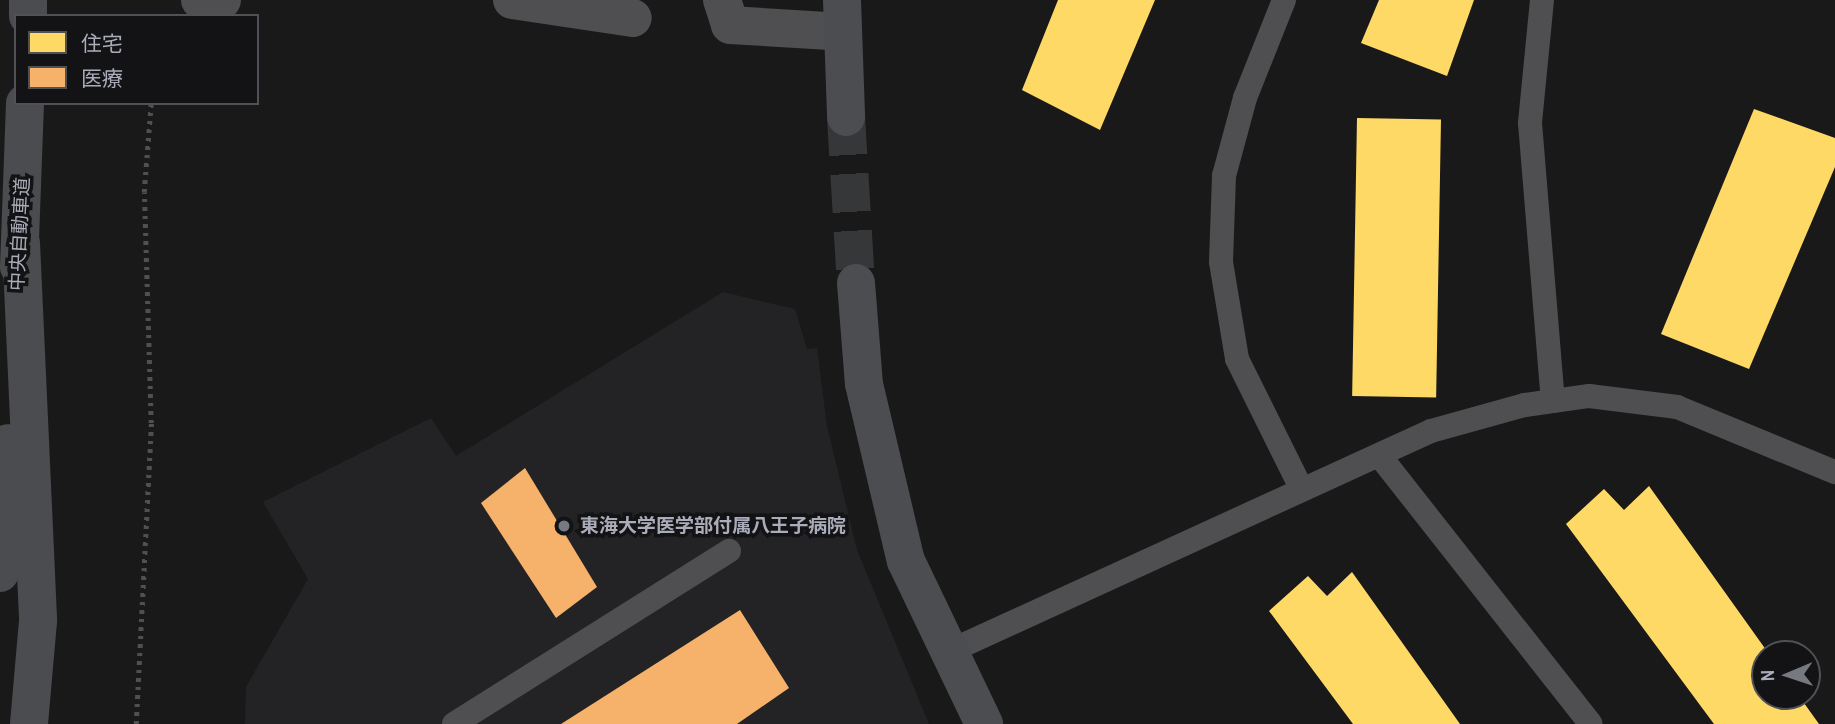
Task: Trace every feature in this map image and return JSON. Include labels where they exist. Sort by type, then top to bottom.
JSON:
[{"type":"highway","name":"中央自動車道","points":[[0,573],[21,243],[25,105]]},
{"type":"highway","points":[[21,243],[38,621],[29,724]]},
{"type":"street","points":[[200,0],[222,0]]},
{"type":"street","points":[[512,0],[633,18]]},
{"type":"street","points":[[722,0],[730,25],[842,16],[846,117]]},
{"type":"street","points":[[856,283],[864,384],[882,472],[906,561],[946,653],[984,724]]},
{"type":"lane","points":[[1284,0],[1245,98],[1224,176],[1221,262],[1237,359],[1302,490]]},
{"type":"lane","points":[[1542,0],[1530,122],[1553,401]]},
{"type":"lane","points":[[946,653],[1431,431],[1553,401],[1589,396],[1677,407],[1835,472]]},
{"type":"lane","points":[[1379,455],[1591,724]]},
{"type":"lane","points":[[454,724],[729,551]]},
{"type":"path","points":[[135,724],[151,423],[144,192],[150,105]]},
{"type":"shaded area","name":"東海大学医学部付属八王子病院","points":[[723,292],[795,309],[807,349],[817,348],[827,426],[857,550],[929,724],[245,724],[246,687],[308,579],[263,502],[431,418],[456,456]]},
{"type":"building: 住宅","points":[[1058,0],[1155,0],[1100,130],[1022,90]]},
{"type":"building: 住宅","points":[[1379,0],[1474,0],[1447,76],[1361,43]]},
{"type":"building: 住宅","points":[[1754,109],[1835,138],[1835,167],[1749,369],[1661,334]]},
{"type":"building: 住宅","points":[[1357,118],[1441,119],[1436,397],[1352,396]]},
{"type":"building: 住宅","points":[[1649,486],[1759,640],[1751,640],[1751,710],[1809,710],[1819,724],[1714,724],[1566,524],[1604,489],[1624,510]]},
{"type":"building: 住宅","points":[[1352,572],[1460,724],[1353,724],[1269,611],[1308,576],[1327,596]]},
{"type":"building: 医療","points":[[525,468],[597,587],[556,618],[481,503]]},
{"type":"building: 医療","points":[[740,610],[789,688],[737,724],[561,724]]},
{"type":"tunnel","points":[[846,117],[856,283]]},
{"type":"place","name":"東海大学医学部付属八王子病院","points":[[564,526]]}]
